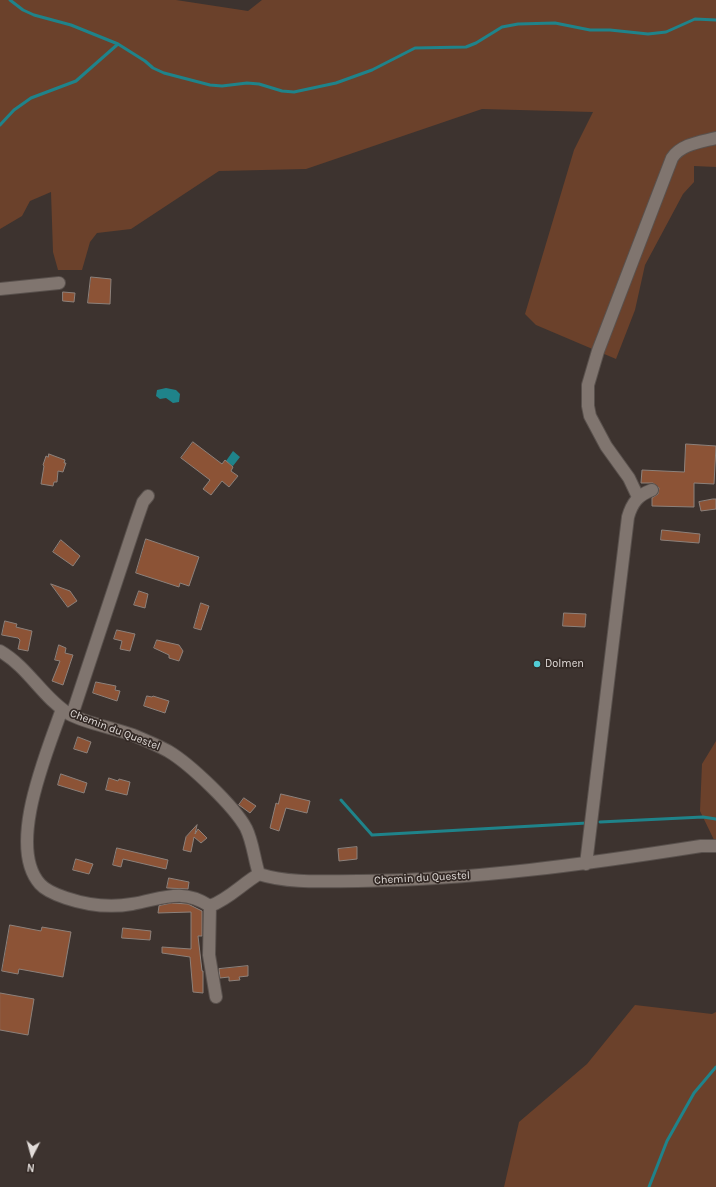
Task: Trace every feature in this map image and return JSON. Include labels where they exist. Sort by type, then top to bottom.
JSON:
[{"type":"street","points":[[638,497],[629,478],[606,446],[590,416],[588,406],[588,385],[598,351],[672,158],[676,152],[688,145],[716,138]]},
{"type":"street","points":[[0,289],[59,283]]},
{"type":"street","points":[[586,864],[628,517],[634,502],[638,497],[652,490]]},
{"type":"street","points":[[148,496],[143,502],[67,712],[35,791],[29,816],[28,847],[30,865],[40,883],[51,892],[62,897],[89,904],[124,905],[168,895],[182,895],[201,900],[210,906]]},
{"type":"street","name":"Chemin du Questel","points":[[0,651],[22,666],[67,712],[157,745],[169,752],[190,769],[225,800],[241,820],[251,840],[259,874],[281,880],[383,880],[484,874],[586,864],[701,846],[716,846]]},
{"type":"street","points":[[210,906],[223,901],[246,882],[259,874]]},
{"type":"street","points":[[210,906],[208,954],[216,997]]},
{"type":"shaded area","points":[[0,0],[176,0],[248,11],[262,0],[716,0],[716,167],[694,166],[694,182],[683,194],[645,265],[635,310],[616,359],[536,325],[525,314],[574,150],[593,112],[482,109],[306,169],[219,171],[131,229],[97,233],[90,242],[82,270],[58,270],[53,252],[51,192],[30,201],[22,216],[0,229]]},
{"type":"shaded area","points":[[716,741],[716,844],[700,811],[702,764]]},
{"type":"shaded area","points":[[635,1005],[712,1014],[716,1012],[716,1187],[504,1187],[519,1122],[587,1064]]},
{"type":"water","points":[[166,388],[176,390],[180,394],[179,402],[173,403],[166,398],[160,399],[156,396],[157,390]]},
{"type":"water","points":[[233,451],[240,457],[233,466],[226,461]]},
{"type":"building","points":[[91,277],[111,279],[110,304],[88,303]]},
{"type":"building","points":[[63,292],[75,293],[74,302],[63,301]]},
{"type":"building","points":[[193,442],[222,464],[225,460],[233,467],[231,471],[238,476],[229,487],[222,481],[211,495],[203,489],[210,480],[181,458]]},
{"type":"building","points":[[686,444],[716,446],[714,484],[694,483],[694,507],[652,506],[652,498],[658,494],[659,488],[653,483],[641,483],[642,470],[684,472]]},
{"type":"building","points":[[49,454],[65,460],[64,463],[66,463],[63,472],[58,471],[57,482],[54,482],[53,486],[41,484],[43,465],[46,456],[48,457]]},
{"type":"building","points":[[716,499],[716,509],[701,511],[699,502]]},
{"type":"building","points":[[662,530],[700,534],[699,543],[661,540]]},
{"type":"building","points":[[146,539],[199,557],[189,586],[180,583],[179,587],[136,573]]},
{"type":"building","points":[[61,540],[80,556],[73,566],[53,552]]},
{"type":"building","points":[[51,584],[70,591],[77,601],[68,607]]},
{"type":"building","points":[[139,591],[148,594],[145,608],[134,605]]},
{"type":"building","points":[[201,603],[209,606],[201,630],[194,628]]},
{"type":"building","points":[[564,613],[586,614],[585,627],[563,626]]},
{"type":"building","points":[[5,621],[17,624],[16,627],[32,631],[28,651],[18,649],[20,640],[18,638],[2,635]]},
{"type":"building","points":[[117,630],[135,634],[130,651],[120,649],[122,641],[114,639]]},
{"type":"building","points":[[157,640],[179,645],[183,651],[179,661],[169,658],[169,655],[154,648]]},
{"type":"building","points":[[59,645],[66,648],[65,653],[73,655],[63,685],[52,681],[60,661],[55,660]]},
{"type":"building","points":[[96,682],[116,686],[115,690],[120,691],[117,701],[93,693]]},
{"type":"building","points":[[147,696],[153,696],[169,701],[165,713],[144,706]]},
{"type":"building","points":[[78,737],[91,742],[87,753],[74,749]]},
{"type":"building","points":[[61,774],[87,783],[84,793],[58,785]]},
{"type":"building","points":[[109,778],[118,781],[119,779],[130,782],[127,795],[106,790]]},
{"type":"building","points":[[281,794],[310,801],[307,813],[286,808],[279,831],[270,828],[276,803],[278,804]]},
{"type":"building","points":[[244,798],[256,806],[250,813],[239,805]]},
{"type":"building","points":[[197,825],[195,834],[198,829],[207,838],[201,843],[194,837],[191,852],[183,850],[186,837]]},
{"type":"building","points":[[357,847],[357,859],[339,861],[338,849]]},
{"type":"building","points":[[117,848],[168,860],[166,869],[123,859],[121,867],[113,865]]},
{"type":"building","points":[[76,859],[93,864],[89,874],[73,870]]},
{"type":"building","points":[[169,878],[189,882],[188,889],[167,888]]},
{"type":"building","points":[[172,903],[188,904],[202,911],[202,936],[198,936],[203,971],[203,993],[193,992],[190,957],[162,953],[162,947],[191,949],[191,912],[158,913],[159,906]]},
{"type":"building","points":[[10,925],[41,931],[42,927],[71,932],[63,977],[19,969],[18,974],[2,971]]},
{"type":"building","points":[[123,928],[151,931],[150,940],[122,938]]},
{"type":"building","points":[[248,966],[248,976],[239,977],[240,980],[229,981],[229,977],[220,978],[219,969]]},
{"type":"building","points":[[0,993],[34,999],[28,1035],[0,1030]]},
{"type":"waterway","points":[[10,0],[23,10],[34,15],[71,25],[118,44],[145,61],[153,68],[164,73],[210,85],[222,86],[247,83],[259,84],[282,91],[294,92],[336,83],[372,70],[415,48],[466,47],[476,43],[502,27],[518,24],[555,23],[590,30],[610,30],[648,34],[666,32],[695,19],[716,20]]},
{"type":"waterway","points":[[0,125],[14,110],[31,98],[76,81],[118,44]]},
{"type":"waterway","points":[[341,800],[372,835],[587,823]]},
{"type":"waterway","points":[[600,822],[703,817],[716,819]]},
{"type":"waterway","points":[[649,1187],[667,1141],[694,1093],[716,1067]]},
{"type":"place","name":"Dolmen","points":[[537,664]]}]
